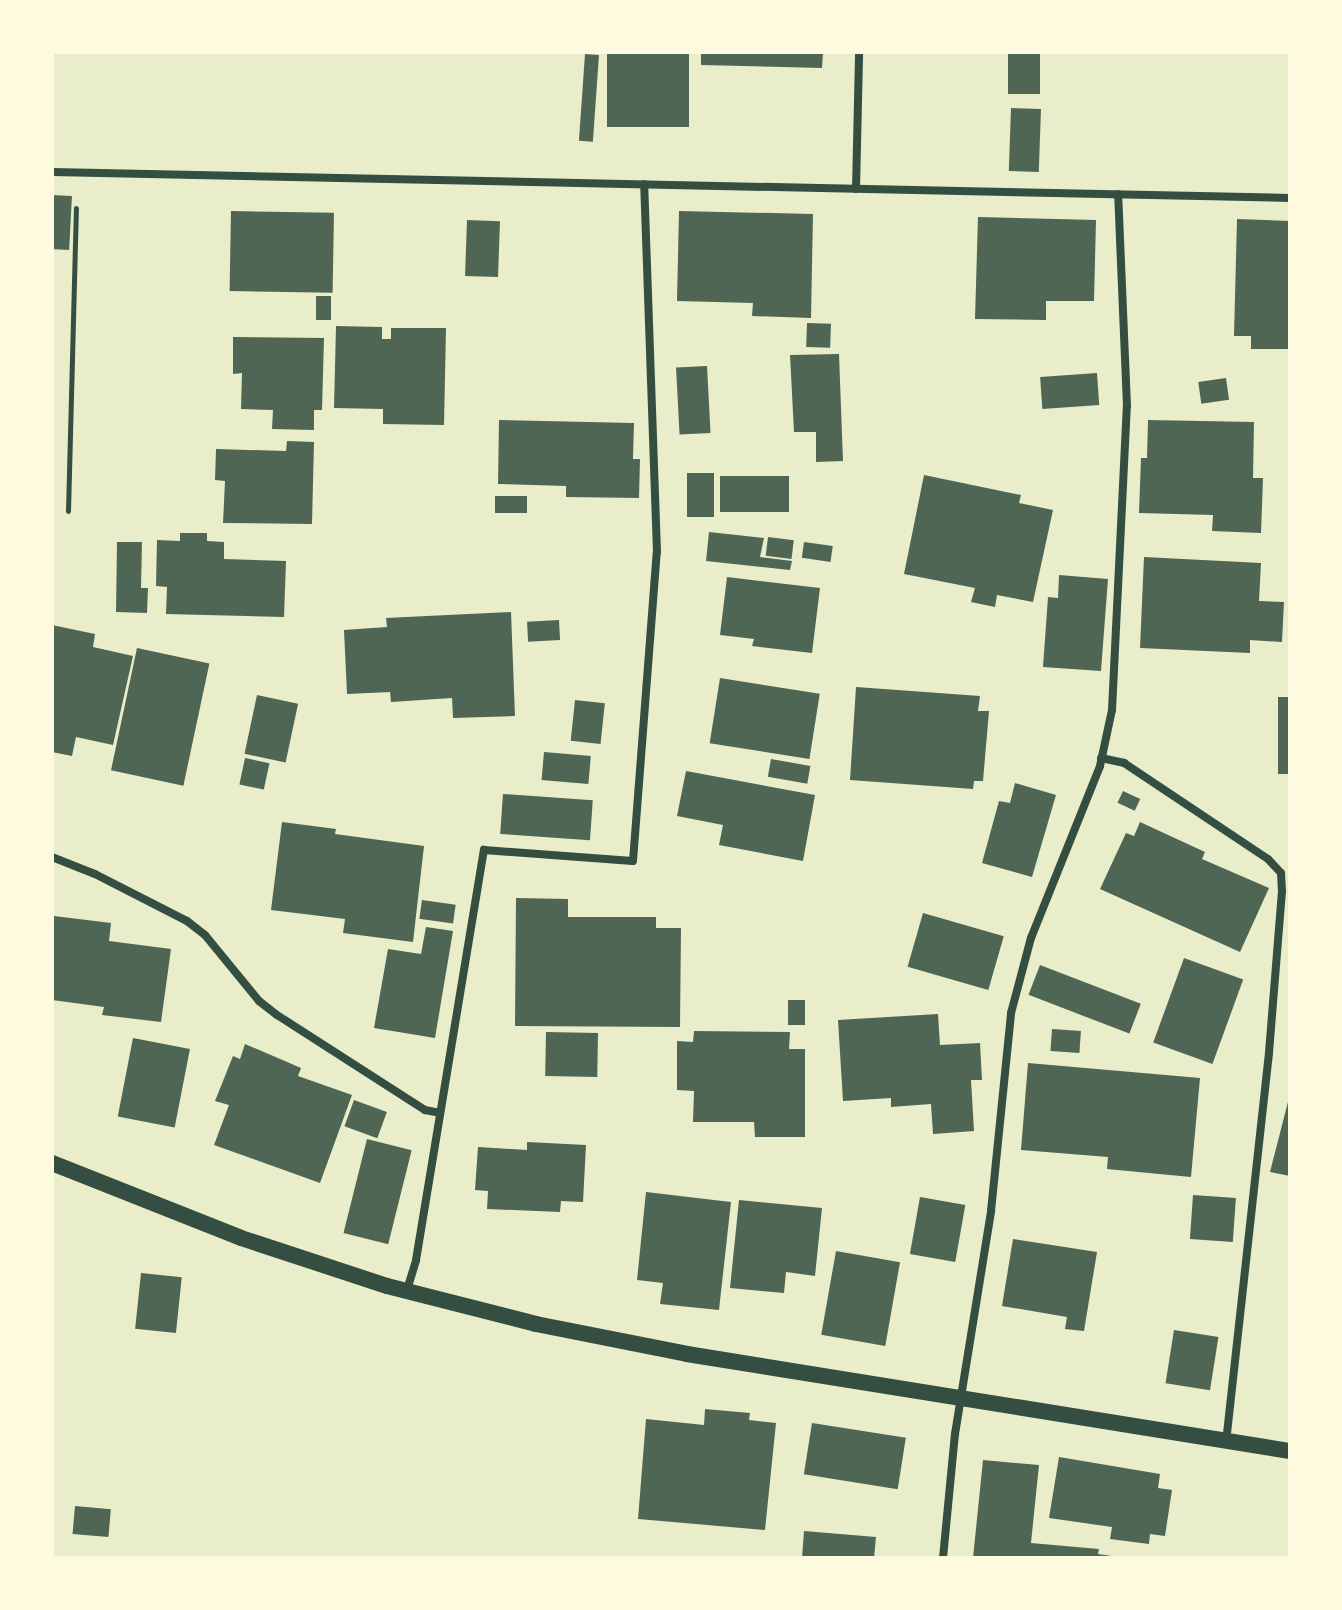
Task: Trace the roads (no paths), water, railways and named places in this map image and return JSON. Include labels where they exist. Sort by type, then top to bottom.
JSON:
[{"type":"main road","points":[[52,1163],[241,1238],[407,1291],[611,1340],[1290,1451]]},
{"type":"street","points":[[856,189],[859,52]]},
{"type":"street","points":[[52,172],[1290,198]]},
{"type":"street","points":[[407,1291],[416,1260],[484,850],[633,861],[657,552],[644,184]]},
{"type":"street","points":[[943,1558],[960,1398],[991,1211],[1011,1013],[1031,938],[1080,820],[1101,758],[1112,710],[1127,460],[1118,194]]},
{"type":"street","points":[[1101,758],[1124,763],[1268,859],[1281,873],[1269,1053],[1226,1441]]},
{"type":"street","points":[[52,857],[118,885],[187,921],[205,935],[268,1008],[425,1110],[440,1113]]}]
